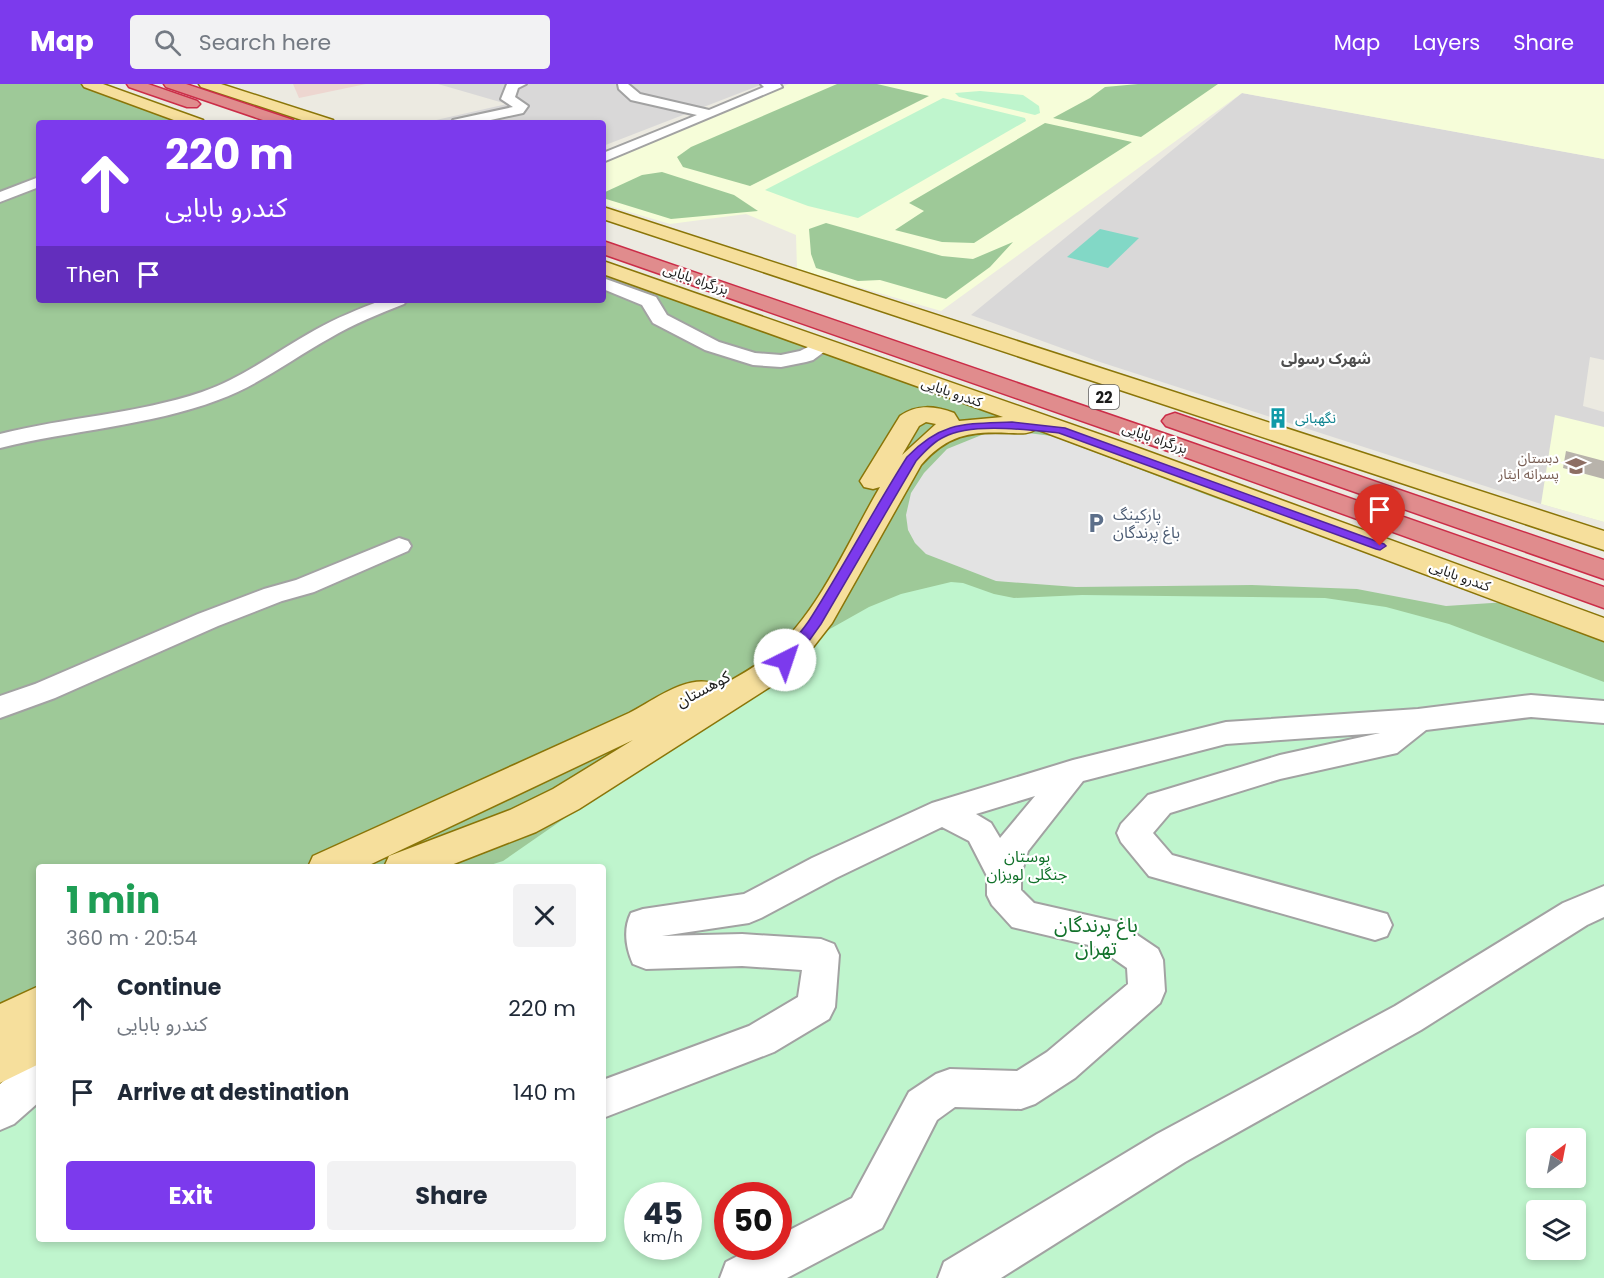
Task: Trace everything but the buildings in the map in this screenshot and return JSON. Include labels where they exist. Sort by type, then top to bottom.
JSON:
[{"type":"highway","points":[[134,84],[237,120]]},
{"type":"highway","points":[[171,84],[278,120]]},
{"type":"highway","name":"بزرگراه بابایی","points":[[606,230],[1197,428],[1604,570]]},
{"type":"highway","name":"بزرگراه بابایی","points":[[606,248],[998,383],[1604,598]]},
{"type":"main road","points":[[89,84],[188,120]]},
{"type":"main road","points":[[120,84],[190,120]]},
{"type":"main road","points":[[206,84],[318,120]]},
{"type":"main road","points":[[606,214],[1604,541]]},
{"type":"main road","points":[[606,263],[847,342],[998,383]]},
{"type":"main road","name":"کندرو بابایی","points":[[606,268],[1061,430],[1604,630]]},
{"type":"main road","points":[[829,348],[890,386],[901,398],[909,421],[915,416],[925,414],[940,416],[949,424],[942,433]]},
{"type":"main road","name":"کوهستان","points":[[334,864],[644,720],[759,658],[784,634],[798,614],[909,421]]},
{"type":"main road","points":[[942,433],[999,425],[1061,430]]},
{"type":"main road","name":"کوهستان","points":[[411,864],[523,821],[566,799],[775,668],[794,651],[838,585],[911,459],[926,444],[942,433]]},
{"type":"main road","points":[[497,789],[523,821]]},
{"type":"main road","points":[[0,1026],[36,1008]]},
{"type":"main road","points":[[0,1062],[36,1042]]},
{"type":"street","points":[[472,120],[518,110],[521,106],[508,99],[512,86],[520,84]]},
{"type":"street","points":[[606,157],[776,87],[767,84]]},
{"type":"street","points":[[622,86],[636,97],[711,114]]},
{"type":"street","points":[[0,198],[36,183]]},
{"type":"street","points":[[606,284],[649,301],[660,319],[712,346],[753,359],[782,362],[829,348]]},
{"type":"street","points":[[0,441],[56,428],[141,415],[181,406],[213,395],[246,382],[326,332],[391,303]]},
{"type":"street","points":[[0,707],[208,620],[273,595],[305,586],[399,546]]},
{"type":"street","points":[[606,1098],[761,1039],[816,1007],[821,955],[742,950],[646,953],[643,924],[749,908],[834,863],[944,812],[1073,772],[1226,734],[1418,720],[1531,706],[1604,712]]},
{"type":"street","points":[[1375,925],[1161,866],[1133,833],[1160,804],[1280,767],[1386,745],[1418,720]]},
{"type":"street","points":[[742,1278],[867,1213],[923,1106],[950,1088],[1021,1090],[1060,1065],[1147,991],[1145,960],[1106,933],[1024,916],[1004,895],[1004,875],[1013,846],[1073,772]]},
{"type":"street","points":[[944,812],[980,832],[1004,875]]},
{"type":"street","points":[[960,1278],[1171,1148],[1408,1018],[1575,914],[1604,901]]},
{"type":"street","points":[[0,1110],[36,1079]]},
{"type":"shaded area","points":[[293,84],[366,84],[299,98]]},
{"type":"shaded area","points":[[438,84],[763,84],[606,145],[606,120],[436,120],[507,104]]},
{"type":"shaded area","points":[[789,84],[1604,84],[1604,159],[1242,93],[941,311],[797,269],[796,235],[746,214],[670,224],[606,205],[606,161]]},
{"type":"shaded area","name":"شهرک رسولی","points":[[1242,93],[1604,159],[1604,360],[1590,357],[1583,406],[1604,412],[1604,522],[1541,504],[1100,362],[971,315]]},
{"type":"shaded area","points":[[1100,229],[1139,238],[1108,268],[1067,257]]},
{"type":"shaded area","name":"دبستان پسرانه ایثار","points":[[1555,415],[1604,427],[1604,522],[1541,504]]},
{"type":"shaded area","name":"پارکینگ باغ پرندگان","points":[[989,432],[1020,432],[1052,436],[1215,498],[1507,602],[1446,606],[1357,589],[1252,585],[1076,587],[996,581],[926,554],[915,543],[908,530],[906,515],[911,493],[924,473],[947,449]]},
{"type":"green space","name":"بوستان جنگلی لویزان","points":[[0,84],[82,84],[180,120],[36,120],[36,303],[606,303],[606,275],[1055,435],[1604,641],[1604,1278],[0,1278]]},
{"type":"green space","points":[[837,84],[877,84],[929,96],[750,186],[683,167],[677,157],[691,147]]},
{"type":"green space","points":[[1138,84],[1218,84],[1141,137],[1053,118],[1105,87]]},
{"type":"green space","points":[[980,91],[1023,95],[1039,106],[1040,113],[1035,115],[959,97],[955,93]]},
{"type":"green space","points":[[943,98],[1025,118],[1026,121],[858,218],[808,206],[765,190]]},
{"type":"green space","points":[[1045,123],[1132,142],[974,243],[942,242],[895,230],[924,211],[909,203]]},
{"type":"green space","points":[[662,172],[734,195],[758,211],[671,219],[606,199],[606,192],[642,175]]},
{"type":"green space","points":[[826,223],[942,256],[973,259],[1013,242],[990,267],[946,299],[880,280],[858,281],[816,268],[811,254],[809,229]]},
{"type":"green space","name":"باغ پرندگان تهران","points":[[951,582],[963,583],[994,594],[1014,598],[1082,595],[1325,598],[1386,607],[1449,624],[1604,682],[1604,1278],[0,1278],[0,1101],[36,1080],[36,1242],[606,1242],[606,864],[494,864],[503,861],[663,750],[821,634],[869,607],[901,594]]},
{"type":"place","name":"نگهبانی","points":[[1278,418]]},
{"type":"place","name":"دبستان پسرانه ایثار","points":[[1576,466]]},
{"type":"place","name":"پارکینگ باغ پرندگان","points":[[1096,523]]},
{"type":"district","name":"شهرک رسولی","points":[[1326,358]]},
{"type":"route","points":[[785,660],[816,621],[911,459],[926,444],[942,433],[969,427],[1012,425],[1061,430],[1380,546]]}]
